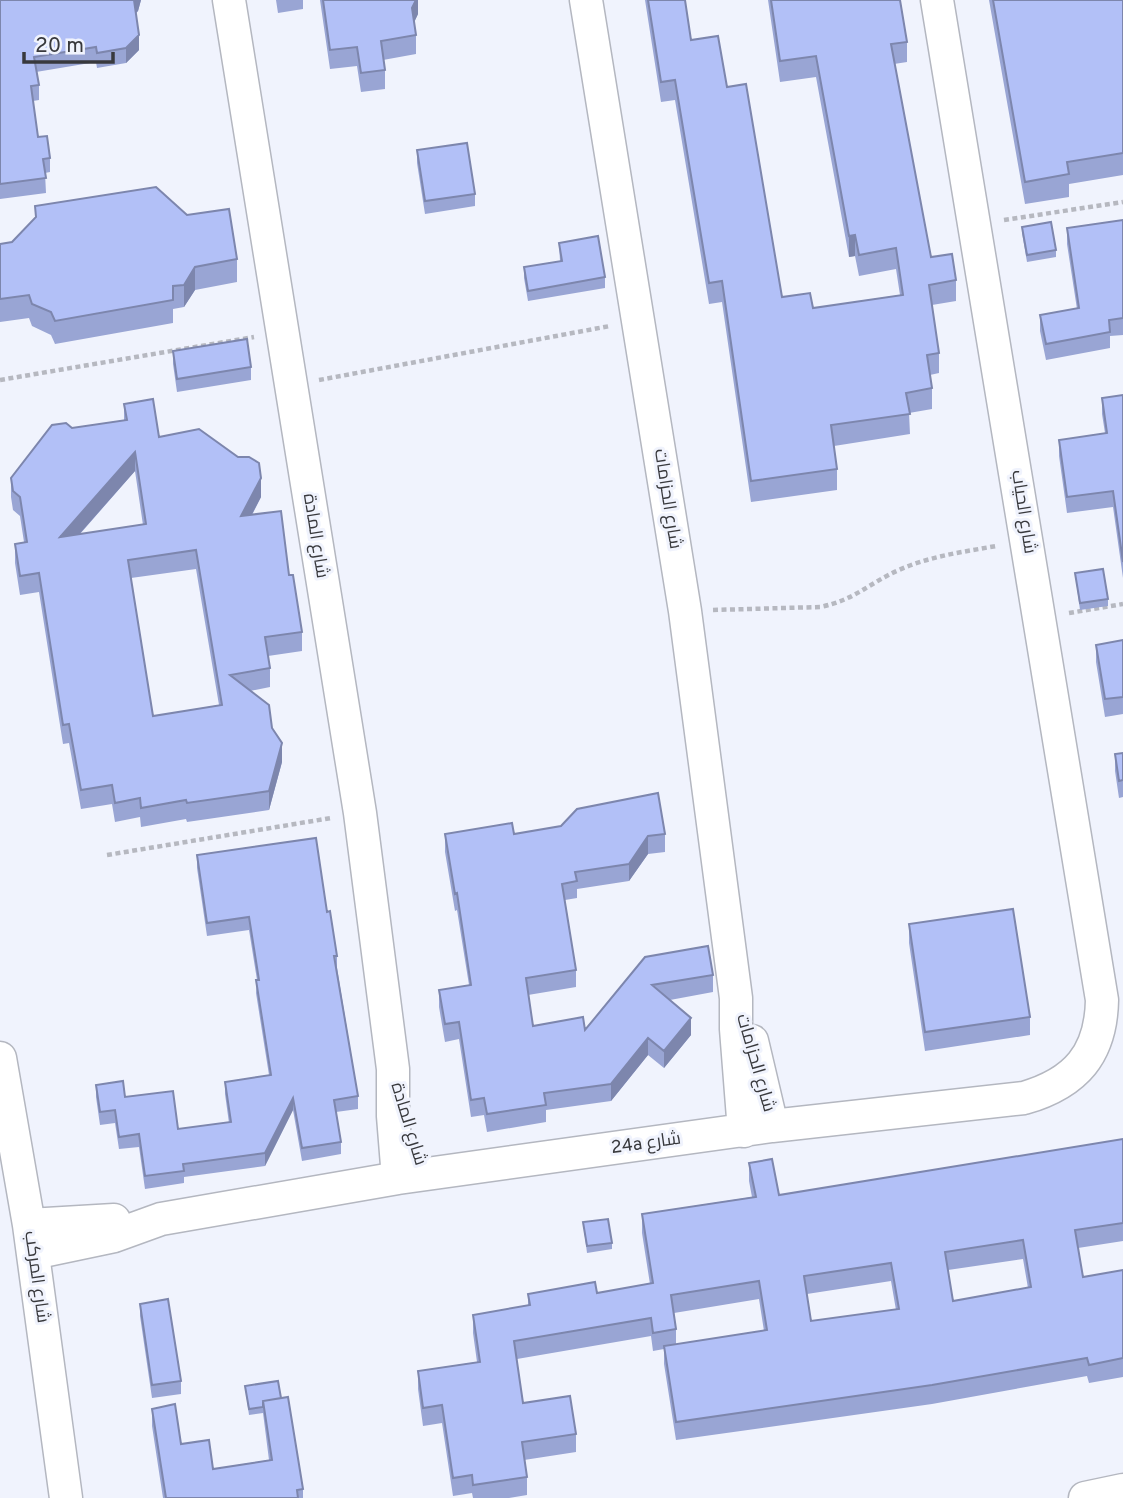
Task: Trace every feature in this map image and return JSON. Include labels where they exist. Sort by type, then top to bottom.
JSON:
[{"type":"street","name":"شارع المادة","points":[[229,0],[360,813],[393,1073],[410,1116],[411,1176]]},
{"type":"street","name":"شارع الحزامات","points":[[586,0],[685,611],[736,1000],[753,1044],[758,1128]]},
{"type":"street","name":"شارع الحياب","points":[[937,0],[1041,617],[1102,1000],[1102,1024]]},
{"type":"street","name":"24a شارع","points":[[31,1239],[114,1236],[157,1220],[411,1176],[758,1128],[1024,1098],[1047,1091],[1066,1080],[1082,1065],[1094,1046],[1102,1024]]},
{"type":"street","name":"شارع المركب","points":[[0,1058],[31,1239],[66,1498]]},
{"type":"path","points":[[976,224],[1123,202]]},
{"type":"path","points":[[291,385],[638,320]]},
{"type":"path","points":[[0,380],[283,332]]},
{"type":"path","points":[[685,611],[820,607],[835,604],[864,591],[897,570],[933,557],[1028,541]]},
{"type":"path","points":[[1041,617],[1123,604]]},
{"type":"path","points":[[107,855],[360,813]]},
{"type":"building","points":[[0,0],[134,0],[139,35],[126,48],[97,53],[96,47],[34,57],[39,85],[31,86],[38,137],[47,136],[50,158],[43,159],[46,178],[0,184]]},
{"type":"building","points":[[323,0],[416,0],[412,8],[416,35],[381,41],[385,70],[361,73],[357,47],[330,50]]},
{"type":"building","points":[[648,0],[685,0],[691,40],[718,36],[727,87],[746,84],[782,297],[810,293],[813,308],[903,295],[896,248],[859,255],[855,235],[849,236],[816,56],[780,61],[771,0],[900,0],[907,42],[891,44],[931,257],[952,254],[956,280],[929,285],[939,353],[927,355],[932,388],[906,393],[910,414],[831,425],[837,469],[751,481],[722,281],[709,283],[675,80],[661,82]]},
{"type":"building","points":[[993,0],[1123,0],[1123,153],[1067,162],[1069,174],[1025,182]]},
{"type":"building","points":[[467,143],[475,194],[425,201],[417,150]]},
{"type":"building","points":[[156,187],[187,215],[229,209],[237,259],[195,267],[184,285],[173,286],[173,300],[55,321],[51,312],[32,304],[29,295],[0,299],[0,244],[12,242],[36,217],[35,206]]},
{"type":"building","points":[[1123,220],[1123,318],[1109,320],[1110,332],[1046,344],[1040,315],[1079,308],[1067,228]]},
{"type":"building","points":[[1051,222],[1056,250],[1027,255],[1022,227]]},
{"type":"building","points":[[598,236],[605,277],[528,291],[524,267],[562,261],[559,243]]},
{"type":"building","points":[[247,339],[251,367],[177,379],[173,351]]},
{"type":"building","points":[[1123,395],[1123,562],[1113,491],[1067,497],[1059,440],[1107,433],[1102,398]]},
{"type":"building","points":[[153,399],[159,437],[199,429],[238,457],[249,457],[259,463],[261,478],[241,516],[281,511],[289,575],[293,575],[302,632],[265,637],[270,668],[230,675],[269,705],[272,728],[282,743],[269,791],[141,808],[140,798],[115,803],[112,785],[81,790],[69,724],[63,725],[39,573],[20,576],[15,544],[27,542],[20,497],[13,491],[11,478],[52,425],[66,423],[72,428],[127,420],[124,404]],"holes":[[[135,452],[146,524],[60,537]],[[196,550],[222,705],[153,716],[128,560]]]},
{"type":"building","points":[[1103,569],[1108,599],[1080,603],[1075,573]]},
{"type":"building","points":[[1123,640],[1123,697],[1105,699],[1096,645]]},
{"type":"building","points":[[1123,753],[1123,780],[1119,781],[1115,754]]},
{"type":"building","points":[[658,793],[665,834],[648,836],[629,864],[575,872],[577,881],[562,884],[576,970],[526,978],[533,1026],[583,1017],[585,1030],[645,957],[708,946],[713,975],[652,985],[691,1018],[664,1051],[648,1038],[611,1084],[544,1093],[546,1105],[487,1114],[484,1098],[471,1100],[459,1022],[445,1024],[439,990],[471,985],[445,834],[512,823],[514,834],[561,826],[577,809]]},
{"type":"building","points":[[316,838],[358,1096],[334,1100],[341,1142],[302,1148],[293,1098],[265,1153],[183,1164],[184,1171],[145,1176],[139,1134],[119,1137],[115,1110],[100,1112],[96,1085],[123,1081],[125,1097],[173,1091],[178,1129],[231,1122],[225,1082],[271,1075],[249,917],[207,923],[197,855]]},
{"type":"building","points":[[1013,909],[1030,1017],[925,1032],[909,924]]},
{"type":"building","points":[[1123,1139],[1123,1223],[1075,1230],[1083,1277],[1123,1270],[1123,1358],[1089,1365],[1087,1358],[932,1385],[676,1422],[664,1346],[767,1330],[759,1281],[671,1295],[676,1329],[653,1333],[651,1318],[514,1341],[523,1403],[570,1396],[576,1434],[522,1442],[527,1477],[473,1485],[472,1475],[453,1478],[442,1405],[423,1408],[418,1371],[480,1362],[473,1315],[530,1305],[528,1294],[595,1282],[597,1293],[653,1283],[642,1214],[756,1197],[749,1163],[772,1159],[779,1195]],"holes":[[[1023,1240],[1031,1287],[953,1301],[945,1252]],[[891,1263],[899,1309],[811,1321],[804,1276]]]},
{"type":"building","points":[[608,1219],[612,1243],[587,1246],[583,1222]]},
{"type":"building","points":[[168,1299],[181,1381],[152,1385],[140,1304]]},
{"type":"building","points":[[278,1381],[281,1398],[263,1401],[263,1407],[249,1409],[245,1386]]},
{"type":"building","points":[[288,1397],[303,1489],[297,1490],[298,1498],[166,1498],[152,1409],[175,1404],[181,1444],[209,1440],[213,1469],[272,1460],[263,1401]]}]
